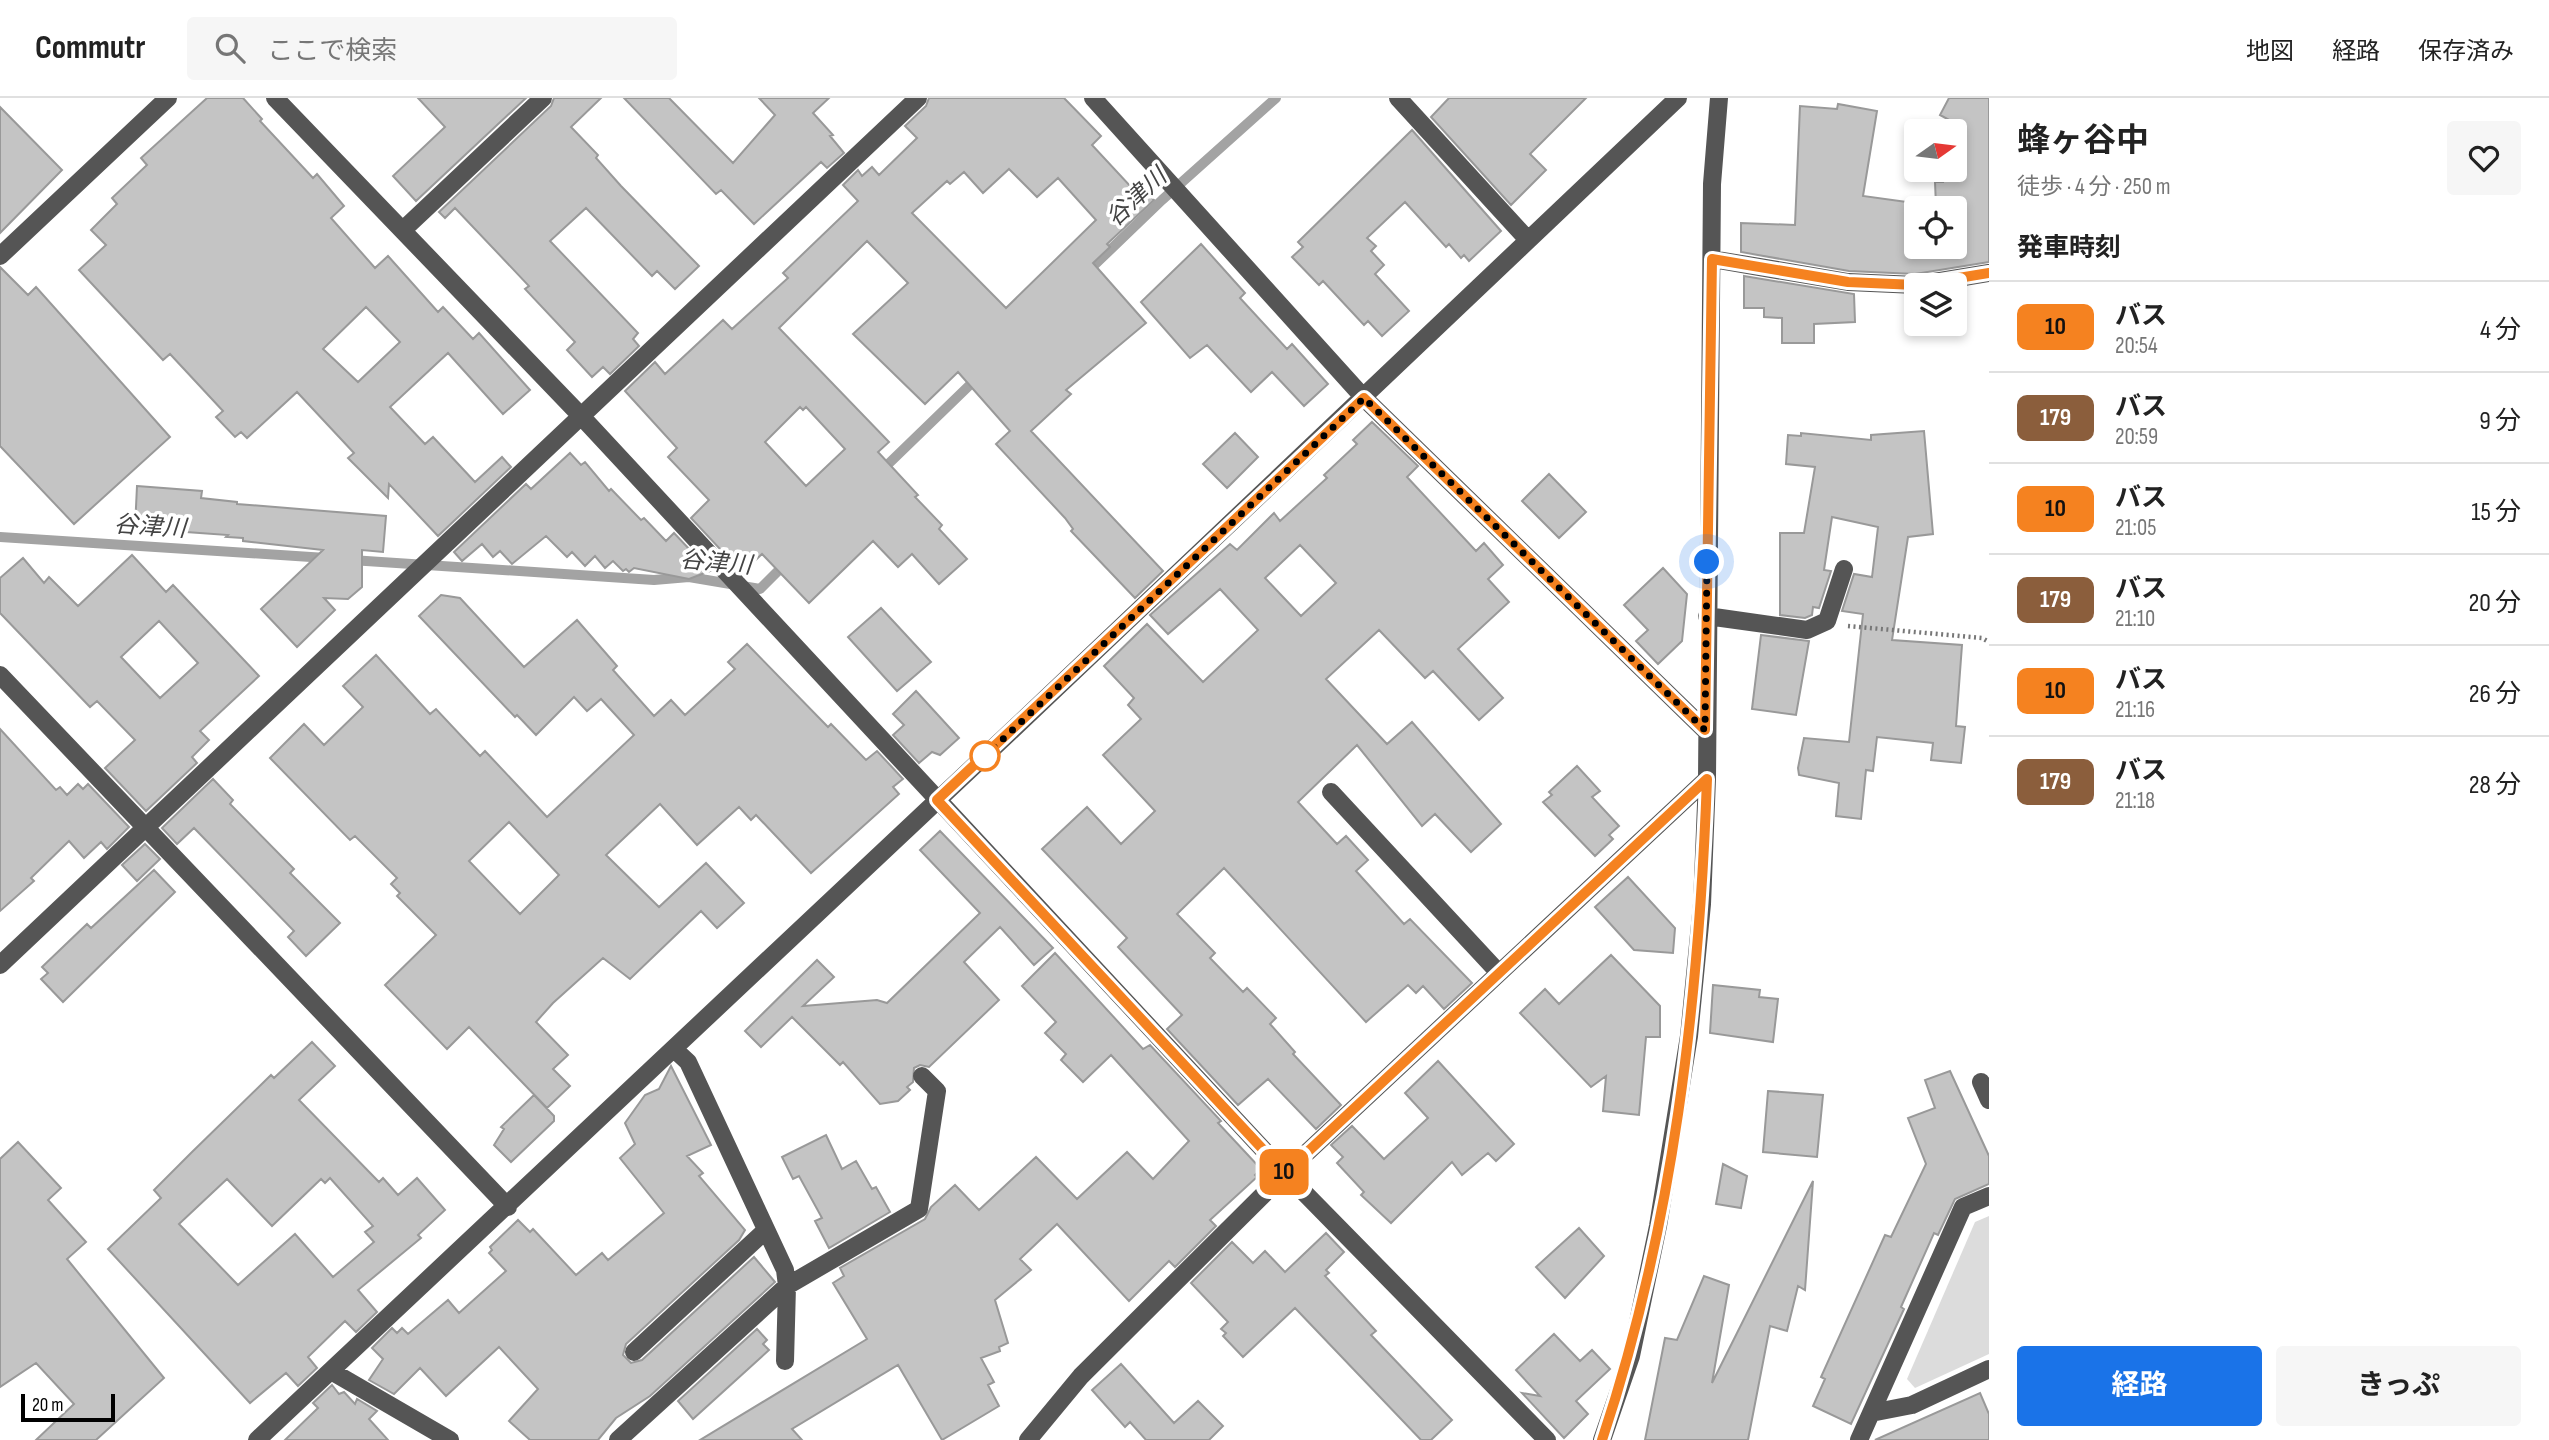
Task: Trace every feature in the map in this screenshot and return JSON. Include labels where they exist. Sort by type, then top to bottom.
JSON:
[{"type":"street","points":[[0,256],[168,98]]},
{"type":"street","points":[[275,98],[404,229],[581,416],[1285,1173],[1547,1440]]},
{"type":"street","points":[[404,229],[543,98]]},
{"type":"street","points":[[0,965],[918,98]]},
{"type":"street","points":[[1093,98],[1364,398],[1705,730]]},
{"type":"street","points":[[1398,98],[1528,240]]},
{"type":"street","points":[[257,1440],[1364,398],[1678,98]]},
{"type":"street","points":[[1602,1440],[1636,1330],[1658,1226],[1689,1035],[1702,904],[1707,779],[1705,730],[1712,184],[1720,98]]},
{"type":"street","points":[[1712,259],[1848,282],[1916,285],[1989,273]]},
{"type":"street","points":[[1707,617],[1807,630],[1827,621],[1844,569]]},
{"type":"street","points":[[0,676],[508,1206]]},
{"type":"street","points":[[1028,1440],[1081,1376],[1285,1173],[1707,779]]},
{"type":"street","points":[[1331,792],[1499,973]]},
{"type":"street","points":[[674,1049],[688,1062],[785,1270],[785,1361]]},
{"type":"street","points":[[618,1440],[787,1286],[919,1209],[937,1091],[922,1076]]},
{"type":"street","points":[[1981,1082],[1989,1100]]},
{"type":"street","points":[[1858,1440],[1964,1207],[1989,1196]]},
{"type":"street","points":[[634,1352],[766,1230]]},
{"type":"street","points":[[1871,1413],[1912,1405],[1989,1369]]},
{"type":"street","points":[[331,1371],[450,1440]]},
{"type":"path","points":[[1827,621],[1850,626],[1982,638],[1989,642]]},
{"type":"shaded area","points":[[1989,1216],[1989,1354],[1915,1388],[1907,1379],[1975,1222]]},
{"type":"building","points":[[207,98],[243,98],[262,119],[260,121],[313,178],[317,174],[344,206],[331,218],[375,268],[388,256],[438,312],[443,307],[473,339],[479,333],[530,390],[503,414],[448,353],[390,407],[425,444],[433,437],[475,482],[502,457],[511,467],[438,536],[389,484],[388,498],[348,458],[354,453],[297,392],[247,438],[241,432],[235,437],[216,417],[223,411],[170,354],[163,360],[79,270],[106,245],[91,230],[117,204],[112,198],[147,165],[141,158]],"holes":[[[366,307],[400,342],[358,382],[323,349]]]},
{"type":"building","points":[[418,98],[526,98],[416,201],[393,176],[445,127]]},
{"type":"building","points":[[554,98],[601,98],[571,127],[598,155],[596,158],[621,186],[699,266],[675,289],[657,271],[652,276],[586,208],[550,241],[638,333],[633,339],[639,346],[610,374],[603,367],[592,377],[567,350],[575,342],[525,289],[529,286],[455,208],[445,218],[439,212],[551,106]]},
{"type":"building","points":[[624,98],[669,98],[733,163],[775,115],[759,98],[829,98],[813,113],[833,135],[830,136],[844,153],[827,168],[821,162],[754,224],[721,190],[716,194]]},
{"type":"building","points":[[929,98],[1064,98],[1101,136],[1092,145],[1131,187],[1137,183],[1154,200],[1107,244],[1110,247],[1093,263],[1146,323],[1066,390],[1071,394],[1031,431],[1163,571],[1135,598],[1071,531],[1073,529],[1065,518],[996,444],[1010,431],[958,372],[925,404],[853,334],[908,283],[867,241],[779,328],[889,442],[878,452],[918,495],[915,497],[942,525],[939,529],[967,559],[939,584],[912,554],[898,567],[873,541],[809,603],[762,554],[745,570],[737,562],[733,563],[691,518],[709,500],[668,457],[677,448],[625,391],[655,362],[665,374],[723,320],[732,329],[788,278],[783,273],[858,201],[843,185],[858,170],[862,176],[872,167],[879,175],[917,138],[905,126],[926,106]],"holes":[[[1009,169],[1037,197],[1058,178],[1096,220],[1006,308],[912,213],[947,181],[950,184],[964,172],[983,193]],[[800,407],[803,410],[806,407],[845,449],[806,486],[765,442]]]},
{"type":"building","points":[[1449,98],[1586,98],[1530,154],[1546,170],[1511,205],[1431,117]]},
{"type":"building","points":[[1949,98],[1989,98],[1989,262],[1904,274],[1849,271],[1741,252],[1741,223],[1795,225],[1800,106],[1837,109],[1838,104],[1877,111],[1863,196],[1904,202],[1904,259],[1967,259],[1967,196],[1936,196],[1935,182],[1967,182],[1967,119],[1948,119],[1940,115]]},
{"type":"building","points":[[0,107],[62,170],[0,233]]},
{"type":"building","points":[[1412,130],[1501,231],[1469,261],[1464,255],[1461,258],[1449,244],[1446,247],[1405,202],[1367,238],[1376,246],[1371,251],[1384,265],[1375,274],[1409,311],[1382,336],[1368,321],[1364,325],[1323,281],[1319,285],[1292,257],[1303,247],[1298,242]]},
{"type":"building","points":[[1201,244],[1245,293],[1240,298],[1287,349],[1292,344],[1328,384],[1304,406],[1272,372],[1251,392],[1207,345],[1190,358],[1141,302]]},
{"type":"building","points":[[0,267],[28,295],[36,287],[170,437],[74,524],[0,446]]},
{"type":"building","points":[[1744,276],[1854,294],[1855,322],[1814,324],[1814,343],[1782,343],[1782,318],[1764,317],[1764,308],[1744,308]]},
{"type":"building","points":[[1372,422],[1418,466],[1407,477],[1476,551],[1484,543],[1503,565],[1488,579],[1509,602],[1458,649],[1503,698],[1479,720],[1433,671],[1425,678],[1379,630],[1326,679],[1387,744],[1412,722],[1501,824],[1471,852],[1435,814],[1422,826],[1357,745],[1298,802],[1337,844],[1346,836],[1368,860],[1356,871],[1404,924],[1410,919],[1472,983],[1444,1009],[1423,986],[1416,993],[1408,985],[1366,1022],[1224,868],[1177,914],[1215,953],[1210,958],[1243,992],[1247,988],[1276,1018],[1270,1024],[1295,1052],[1293,1054],[1341,1105],[1316,1129],[1268,1079],[1238,1105],[1167,1029],[1182,1015],[1118,947],[1127,938],[1042,849],[1087,807],[1121,844],[1155,811],[1103,755],[1141,719],[1128,705],[1134,698],[1104,666],[1147,624],[1203,682],[1258,630],[1220,589],[1168,634],[1150,615],[1230,544],[1237,550],[1274,513],[1280,521],[1327,478],[1324,475],[1357,444],[1353,440]],"holes":[[[1300,545],[1336,583],[1301,616],[1265,578]]]},
{"type":"building","points":[[1924,431],[1933,534],[1908,537],[1892,640],[1962,645],[1956,726],[1965,727],[1961,763],[1931,760],[1933,743],[1877,737],[1873,771],[1866,770],[1861,819],[1836,816],[1839,783],[1799,775],[1798,768],[1804,738],[1849,742],[1863,614],[1842,611],[1854,574],[1872,577],[1878,527],[1832,517],[1824,570],[1831,571],[1819,608],[1813,607],[1812,615],[1805,618],[1780,615],[1780,533],[1804,533],[1815,467],[1786,464],[1788,435],[1801,436],[1801,433],[1871,440],[1871,435]]},
{"type":"building","points":[[1235,433],[1258,457],[1227,488],[1203,464]]},
{"type":"building","points":[[570,453],[581,465],[585,462],[609,491],[611,489],[666,541],[674,533],[710,571],[689,579],[634,568],[629,572],[626,569],[623,571],[613,561],[605,568],[595,556],[585,566],[572,552],[567,557],[546,536],[512,564],[500,551],[493,557],[482,544],[462,561],[454,552],[526,484],[531,489]]},
{"type":"building","points":[[1549,474],[1586,512],[1559,538],[1522,501]]},
{"type":"building","points":[[137,486],[202,491],[201,498],[237,504],[386,516],[383,552],[362,550],[362,587],[348,599],[324,598],[335,610],[297,647],[261,609],[323,550],[243,541],[243,538],[226,537],[228,535],[186,532],[182,527],[178,531],[135,528]]},
{"type":"building","points":[[132,555],[166,592],[173,585],[259,676],[200,731],[209,740],[192,757],[197,763],[146,811],[105,768],[135,740],[97,701],[90,707],[0,613],[0,578],[23,558],[44,583],[49,577],[78,606]],"holes":[[[159,621],[198,663],[160,698],[121,657]]]},
{"type":"building","points":[[1663,568],[1687,594],[1682,641],[1658,664],[1636,641],[1648,630],[1624,605]]},
{"type":"building","points":[[441,595],[460,598],[524,667],[577,620],[617,666],[613,670],[654,716],[671,700],[685,715],[735,669],[728,662],[747,644],[828,727],[831,724],[866,760],[877,751],[903,779],[893,787],[899,794],[811,873],[756,815],[751,820],[739,807],[697,845],[660,804],[606,855],[659,907],[706,863],[744,903],[717,928],[701,911],[630,979],[603,958],[553,1003],[536,1022],[568,1055],[553,1069],[570,1086],[547,1108],[469,1027],[447,1049],[385,985],[436,935],[397,896],[400,893],[391,884],[397,878],[355,836],[350,840],[270,758],[304,724],[324,745],[363,707],[343,686],[376,655],[430,714],[436,709],[480,756],[485,751],[547,817],[634,735],[601,699],[587,711],[574,697],[536,735],[517,715],[515,717],[419,616]],"holes":[[[509,822],[559,875],[520,914],[469,861]]]},
{"type":"building","points":[[881,608],[931,662],[897,691],[848,637]]},
{"type":"building","points":[[1761,635],[1809,641],[1796,715],[1752,709]]},
{"type":"building","points":[[916,691],[959,738],[940,755],[932,752],[919,763],[893,735],[904,725],[893,714]]},
{"type":"building","points":[[0,729],[56,790],[60,787],[67,795],[78,784],[83,789],[88,784],[129,827],[107,849],[101,842],[84,858],[69,841],[31,878],[34,881],[0,911]]},
{"type":"building","points":[[1577,766],[1600,791],[1592,797],[1619,826],[1609,835],[1613,839],[1595,856],[1543,802],[1552,795],[1549,792]]},
{"type":"building","points":[[213,779],[233,800],[230,804],[294,869],[290,873],[340,923],[306,956],[288,937],[294,931],[194,828],[177,844],[162,828]]},
{"type":"building","points":[[940,831],[1053,948],[1034,965],[1000,927],[964,962],[999,1000],[929,1067],[920,1065],[914,1068],[913,1082],[907,1087],[910,1090],[898,1101],[880,1104],[843,1062],[840,1065],[792,1017],[761,1047],[745,1031],[817,960],[834,977],[803,1006],[877,1000],[887,1003],[980,913],[920,850]]},
{"type":"building","points":[[145,844],[160,859],[137,881],[122,865]]},
{"type":"building","points":[[154,870],[175,892],[63,1002],[41,979],[48,973],[42,967],[87,924],[91,928]]},
{"type":"building","points":[[1628,877],[1675,928],[1673,953],[1634,950],[1595,907]]},
{"type":"building","points":[[1055,953],[1143,1049],[1150,1045],[1221,1121],[1218,1123],[1261,1169],[1255,1175],[1257,1177],[1210,1220],[1216,1226],[1175,1267],[1169,1261],[1129,1301],[1057,1224],[1020,1259],[1031,1270],[995,1300],[1008,1343],[999,1347],[1000,1351],[981,1358],[994,1382],[988,1385],[999,1406],[942,1440],[898,1365],[792,1429],[802,1440],[700,1440],[867,1339],[833,1283],[844,1276],[840,1268],[925,1219],[931,1207],[955,1185],[979,1210],[1036,1157],[1077,1199],[1127,1152],[1153,1179],[1189,1141],[1111,1055],[1083,1082],[1061,1060],[1066,1054],[1045,1033],[1056,1022],[1022,986]]},
{"type":"building","points":[[1611,955],[1660,1006],[1660,1037],[1646,1037],[1639,1115],[1603,1111],[1606,1076],[1591,1087],[1520,1013],[1545,989],[1559,1004]]},
{"type":"building","points":[[1713,985],[1760,990],[1759,997],[1778,999],[1773,1042],[1710,1033]]},
{"type":"building","points":[[312,1042],[335,1066],[299,1100],[379,1182],[383,1178],[398,1195],[417,1178],[445,1210],[418,1235],[421,1238],[358,1290],[377,1312],[356,1332],[345,1321],[308,1357],[317,1368],[298,1386],[286,1373],[250,1403],[108,1249],[161,1198],[154,1190],[271,1075],[274,1078]],"holes":[[[330,1178],[373,1226],[365,1232],[374,1242],[333,1277],[295,1234],[238,1285],[179,1224],[227,1179],[272,1226],[321,1179],[325,1183]]]},
{"type":"building","points":[[1438,1061],[1514,1144],[1496,1161],[1488,1153],[1462,1175],[1452,1162],[1391,1223],[1361,1195],[1364,1192],[1337,1163],[1343,1157],[1331,1145],[1352,1126],[1384,1159],[1428,1118],[1405,1093]]},
{"type":"building","points":[[671,1066],[711,1145],[687,1156],[703,1173],[699,1176],[745,1230],[739,1240],[626,1344],[623,1355],[631,1363],[642,1360],[754,1257],[775,1282],[650,1396],[616,1418],[598,1440],[530,1440],[509,1421],[538,1389],[499,1347],[446,1396],[420,1368],[394,1394],[369,1380],[383,1359],[372,1348],[392,1328],[397,1333],[402,1328],[408,1334],[448,1300],[459,1313],[506,1271],[489,1253],[492,1250],[490,1247],[518,1220],[530,1232],[533,1229],[576,1275],[602,1253],[608,1260],[664,1213],[620,1158],[635,1144],[625,1123],[645,1095],[659,1089]]},
{"type":"building","points":[[1950,1071],[1989,1156],[1989,1184],[1955,1199],[1938,1235],[1934,1233],[1901,1307],[1904,1309],[1851,1424],[1813,1406],[1825,1379],[1821,1377],[1885,1235],[1891,1237],[1926,1164],[1908,1118],[1935,1108],[1925,1080]]},
{"type":"building","points":[[1768,1091],[1823,1095],[1817,1157],[1763,1152]]},
{"type":"building","points":[[534,1095],[554,1116],[554,1121],[511,1162],[494,1145],[504,1129],[501,1127]]},
{"type":"building","points":[[826,1135],[842,1169],[856,1161],[872,1189],[876,1187],[890,1212],[829,1248],[815,1221],[822,1218],[799,1176],[793,1179],[782,1157]]},
{"type":"building","points":[[18,1142],[61,1188],[48,1200],[86,1242],[67,1259],[164,1378],[96,1440],[36,1440],[74,1404],[36,1363],[0,1387],[0,1159]]},
{"type":"building","points":[[1723,1164],[1747,1176],[1741,1208],[1716,1204]]},
{"type":"building","points":[[1813,1181],[1805,1290],[1798,1286],[1787,1331],[1770,1326],[1748,1440],[1645,1440],[1665,1338],[1677,1340],[1704,1276],[1729,1285],[1712,1383]]},
{"type":"building","points":[[1579,1228],[1604,1256],[1565,1298],[1536,1267]]},
{"type":"building","points":[[1326,1233],[1344,1252],[1326,1270],[1329,1273],[1325,1276],[1376,1331],[1371,1335],[1452,1420],[1431,1440],[1421,1440],[1295,1308],[1243,1357],[1223,1336],[1226,1333],[1221,1329],[1228,1322],[1191,1283],[1232,1242],[1253,1263],[1265,1251],[1285,1272]]},
{"type":"building","points":[[757,1329],[767,1340],[763,1344],[769,1350],[693,1419],[678,1401]]},
{"type":"building","points":[[1554,1334],[1580,1361],[1592,1350],[1610,1369],[1576,1401],[1588,1414],[1564,1438],[1522,1393],[1540,1396],[1516,1370]]},
{"type":"building","points":[[1121,1364],[1174,1423],[1198,1401],[1223,1426],[1209,1440],[1146,1440],[1130,1422],[1125,1427],[1092,1390]]},
{"type":"building","points":[[332,1385],[339,1394],[344,1392],[355,1404],[357,1399],[377,1411],[369,1419],[388,1440],[285,1440],[318,1408],[313,1403]]},
{"type":"building","points":[[1980,1393],[1989,1414],[1989,1440],[1875,1440]]},
{"type":"waterway","name":"谷津川","points":[[1086,273],[1162,200],[1276,98]]},
{"type":"waterway","name":"谷津川","points":[[880,472],[977,378]]},
{"type":"waterway","name":"谷津川","points":[[0,537],[326,558]]},
{"type":"waterway","name":"谷津川","points":[[351,560],[654,580],[689,577],[760,589],[786,563]]},
{"type":"bus line","name":"10","points":[[1602,1440],[1636,1330],[1658,1226],[1689,1035],[1702,904],[1707,779],[1285,1173],[937,800],[1364,398],[1705,730],[1712,259],[1848,282],[1916,285],[1989,273]]},
{"type":"route","points":[[985,756],[1364,398],[1705,730],[1707,562]]}]
